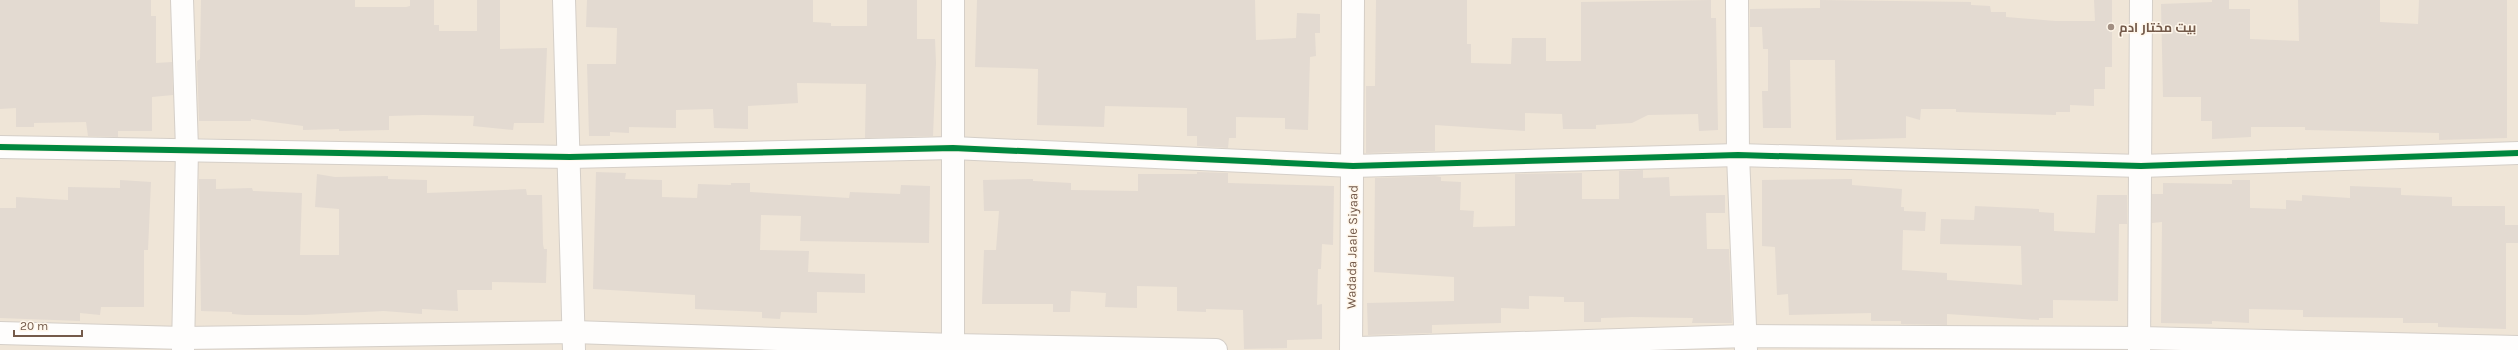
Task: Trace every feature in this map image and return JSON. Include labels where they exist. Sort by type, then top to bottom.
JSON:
[{"type":"street","points":[[182,0],[187,149],[183,344]]},
{"type":"street","points":[[564,0],[570,157],[574,341]]},
{"type":"street","points":[[953,0],[953,348]]},
{"type":"street","name":"Wadada Jaale Siyaad","points":[[1351,350],[1353,0]]},
{"type":"street","points":[[1737,0],[1738,155],[1746,343]]},
{"type":"street","points":[[2139,344],[2141,0]]},
{"type":"street","points":[[0,147],[187,149],[570,157],[953,148],[1353,166],[1738,155],[2141,166],[2518,153]]},
{"type":"street","points":[[0,332],[183,344],[574,341],[953,348],[1216,350]]},
{"type":"street","points":[[1357,350],[1359,348],[1746,343],[2518,347]]},
{"type":"shaded area","points":[[0,0],[2518,0],[2518,350],[0,350]]},
{"type":"building","points":[[0,0],[151,0],[151,16],[156,16],[156,63],[172,62],[173,95],[152,97],[152,131],[118,131],[118,137],[88,136],[86,122],[34,123],[34,127],[16,127],[16,108],[0,109]]},
{"type":"building","points":[[201,0],[355,0],[355,7],[406,7],[410,6],[410,0],[434,0],[434,25],[439,25],[439,31],[477,31],[477,0],[500,0],[500,49],[547,48],[544,123],[514,123],[513,130],[473,126],[474,116],[389,116],[389,130],[339,131],[339,129],[303,130],[303,126],[251,119],[251,121],[199,121],[197,61],[200,59]]},
{"type":"building","points":[[587,0],[813,0],[813,22],[831,23],[831,26],[867,26],[867,0],[917,0],[917,39],[935,39],[936,63],[933,136],[865,138],[866,84],[797,83],[798,103],[748,106],[748,129],[714,128],[713,109],[676,110],[676,128],[629,127],[629,133],[610,132],[610,136],[589,136],[587,64],[616,64],[617,28],[586,27]]},
{"type":"building","points":[[977,0],[1255,0],[1256,40],[1296,38],[1297,13],[1320,14],[1320,33],[1315,33],[1316,56],[1310,57],[1308,130],[1285,129],[1285,118],[1236,117],[1236,138],[1229,138],[1228,148],[1197,146],[1197,136],[1187,136],[1187,108],[1105,106],[1104,127],[1037,125],[1038,69],[975,67]]},
{"type":"building","points":[[1376,0],[1467,0],[1467,44],[1471,44],[1471,63],[1511,64],[1512,38],[1546,38],[1546,61],[1581,61],[1581,2],[1711,0],[1711,18],[1716,18],[1718,130],[1699,131],[1698,114],[1648,115],[1632,123],[1596,125],[1596,129],[1563,129],[1562,114],[1525,113],[1525,131],[1435,125],[1435,151],[1366,153],[1366,86],[1375,86]]},
{"type":"building","points":[[1820,0],[1971,2],[1971,5],[1990,6],[1991,12],[2006,12],[2006,17],[2055,21],[2095,21],[2094,0],[2112,0],[2112,67],[2105,67],[2105,89],[2094,89],[2094,106],[2070,105],[2070,112],[2056,112],[2056,115],[1956,112],[1956,109],[1921,109],[1920,120],[1906,116],[1906,138],[1836,140],[1835,60],[1790,60],[1791,128],[1763,128],[1762,91],[1768,91],[1768,49],[1763,49],[1762,27],[1750,27],[1750,9],[1820,8]]},
{"type":"building","points":[[2212,0],[2229,0],[2229,9],[2250,9],[2250,39],[2299,41],[2298,0],[2380,0],[2380,22],[2418,24],[2419,0],[2507,0],[2507,138],[2439,140],[2439,133],[2305,130],[2305,127],[2251,127],[2251,137],[2212,139],[2212,121],[2201,121],[2201,97],[2163,97],[2161,4],[2212,2]]},
{"type":"building","points":[[1643,170],[1643,178],[1669,177],[1670,196],[1725,195],[1725,213],[1706,213],[1707,249],[1729,249],[1732,323],[1692,323],[1693,318],[1632,317],[1601,318],[1601,322],[1584,322],[1584,302],[1564,302],[1564,297],[1529,296],[1529,309],[1501,308],[1501,323],[1432,325],[1432,333],[1368,335],[1367,303],[1454,301],[1454,277],[1374,272],[1375,178],[1435,176],[1441,177],[1441,181],[1461,182],[1460,210],[1474,211],[1473,227],[1515,226],[1515,174],[1582,173],[1582,199],[1619,199],[1619,171]]},
{"type":"building","points":[[596,172],[626,173],[625,179],[662,180],[662,197],[697,198],[698,184],[731,185],[731,183],[750,183],[750,192],[849,198],[850,192],[900,194],[901,185],[930,186],[929,243],[800,241],[801,216],[761,215],[760,250],[809,251],[808,272],[865,274],[865,293],[817,292],[817,313],[781,312],[780,319],[762,318],[762,312],[695,309],[695,295],[593,289]]},
{"type":"building","points":[[1197,172],[1228,173],[1228,183],[1334,186],[1333,245],[1322,244],[1321,269],[1318,269],[1317,305],[1322,304],[1322,339],[1287,340],[1287,348],[1244,349],[1243,310],[1206,309],[1206,312],[1177,311],[1177,287],[1137,286],[1137,308],[1105,307],[1106,293],[1071,291],[1070,312],[1053,312],[1053,304],[982,304],[984,250],[996,250],[999,211],[984,211],[983,180],[1033,179],[1033,181],[1071,183],[1071,190],[1138,191],[1138,174],[1197,174]]},
{"type":"building","points":[[317,174],[335,177],[388,176],[388,179],[427,180],[427,193],[526,189],[527,195],[542,195],[543,244],[544,249],[547,249],[546,283],[492,282],[492,290],[457,290],[458,311],[422,309],[422,314],[384,311],[305,315],[245,315],[232,314],[232,312],[201,311],[199,179],[216,179],[216,189],[252,188],[253,191],[302,193],[300,255],[339,255],[339,209],[315,207]]},
{"type":"building","points":[[1852,179],[1852,185],[1902,189],[1901,207],[1904,207],[1904,211],[1926,212],[1925,231],[1903,230],[1902,270],[1947,273],[1947,280],[2022,285],[2021,246],[1940,244],[1941,219],[1974,220],[1975,206],[2039,209],[2039,212],[2054,213],[2054,231],[2095,233],[2097,195],[2127,195],[2127,224],[2119,224],[2118,301],[2053,300],[2053,318],[2039,318],[2039,320],[1947,314],[1947,325],[1901,324],[1901,321],[1871,321],[1871,313],[1789,315],[1788,294],[1777,295],[1775,247],[1762,246],[1762,180]]},
{"type":"building","points":[[120,180],[151,182],[148,250],[144,250],[144,307],[101,307],[100,315],[80,313],[80,321],[0,318],[0,208],[16,208],[16,197],[68,200],[68,187],[120,188]]},
{"type":"building","points":[[2232,180],[2250,180],[2250,208],[2286,209],[2286,200],[2302,201],[2302,195],[2350,198],[2350,186],[2401,188],[2401,195],[2452,197],[2452,206],[2505,206],[2505,225],[2518,225],[2518,243],[2506,243],[2506,329],[2438,327],[2438,323],[2403,323],[2403,318],[2303,317],[2303,310],[2249,309],[2249,323],[2212,321],[2212,324],[2161,323],[2162,222],[2152,223],[2152,194],[2163,194],[2163,183],[2232,184]]},
{"type":"cycle path","points":[[0,147],[570,157],[953,148],[1353,166],[1738,155],[2141,166],[2518,153]]},
{"type":"place","name":"بيت مختار ادم","points":[[2111,27]]}]
